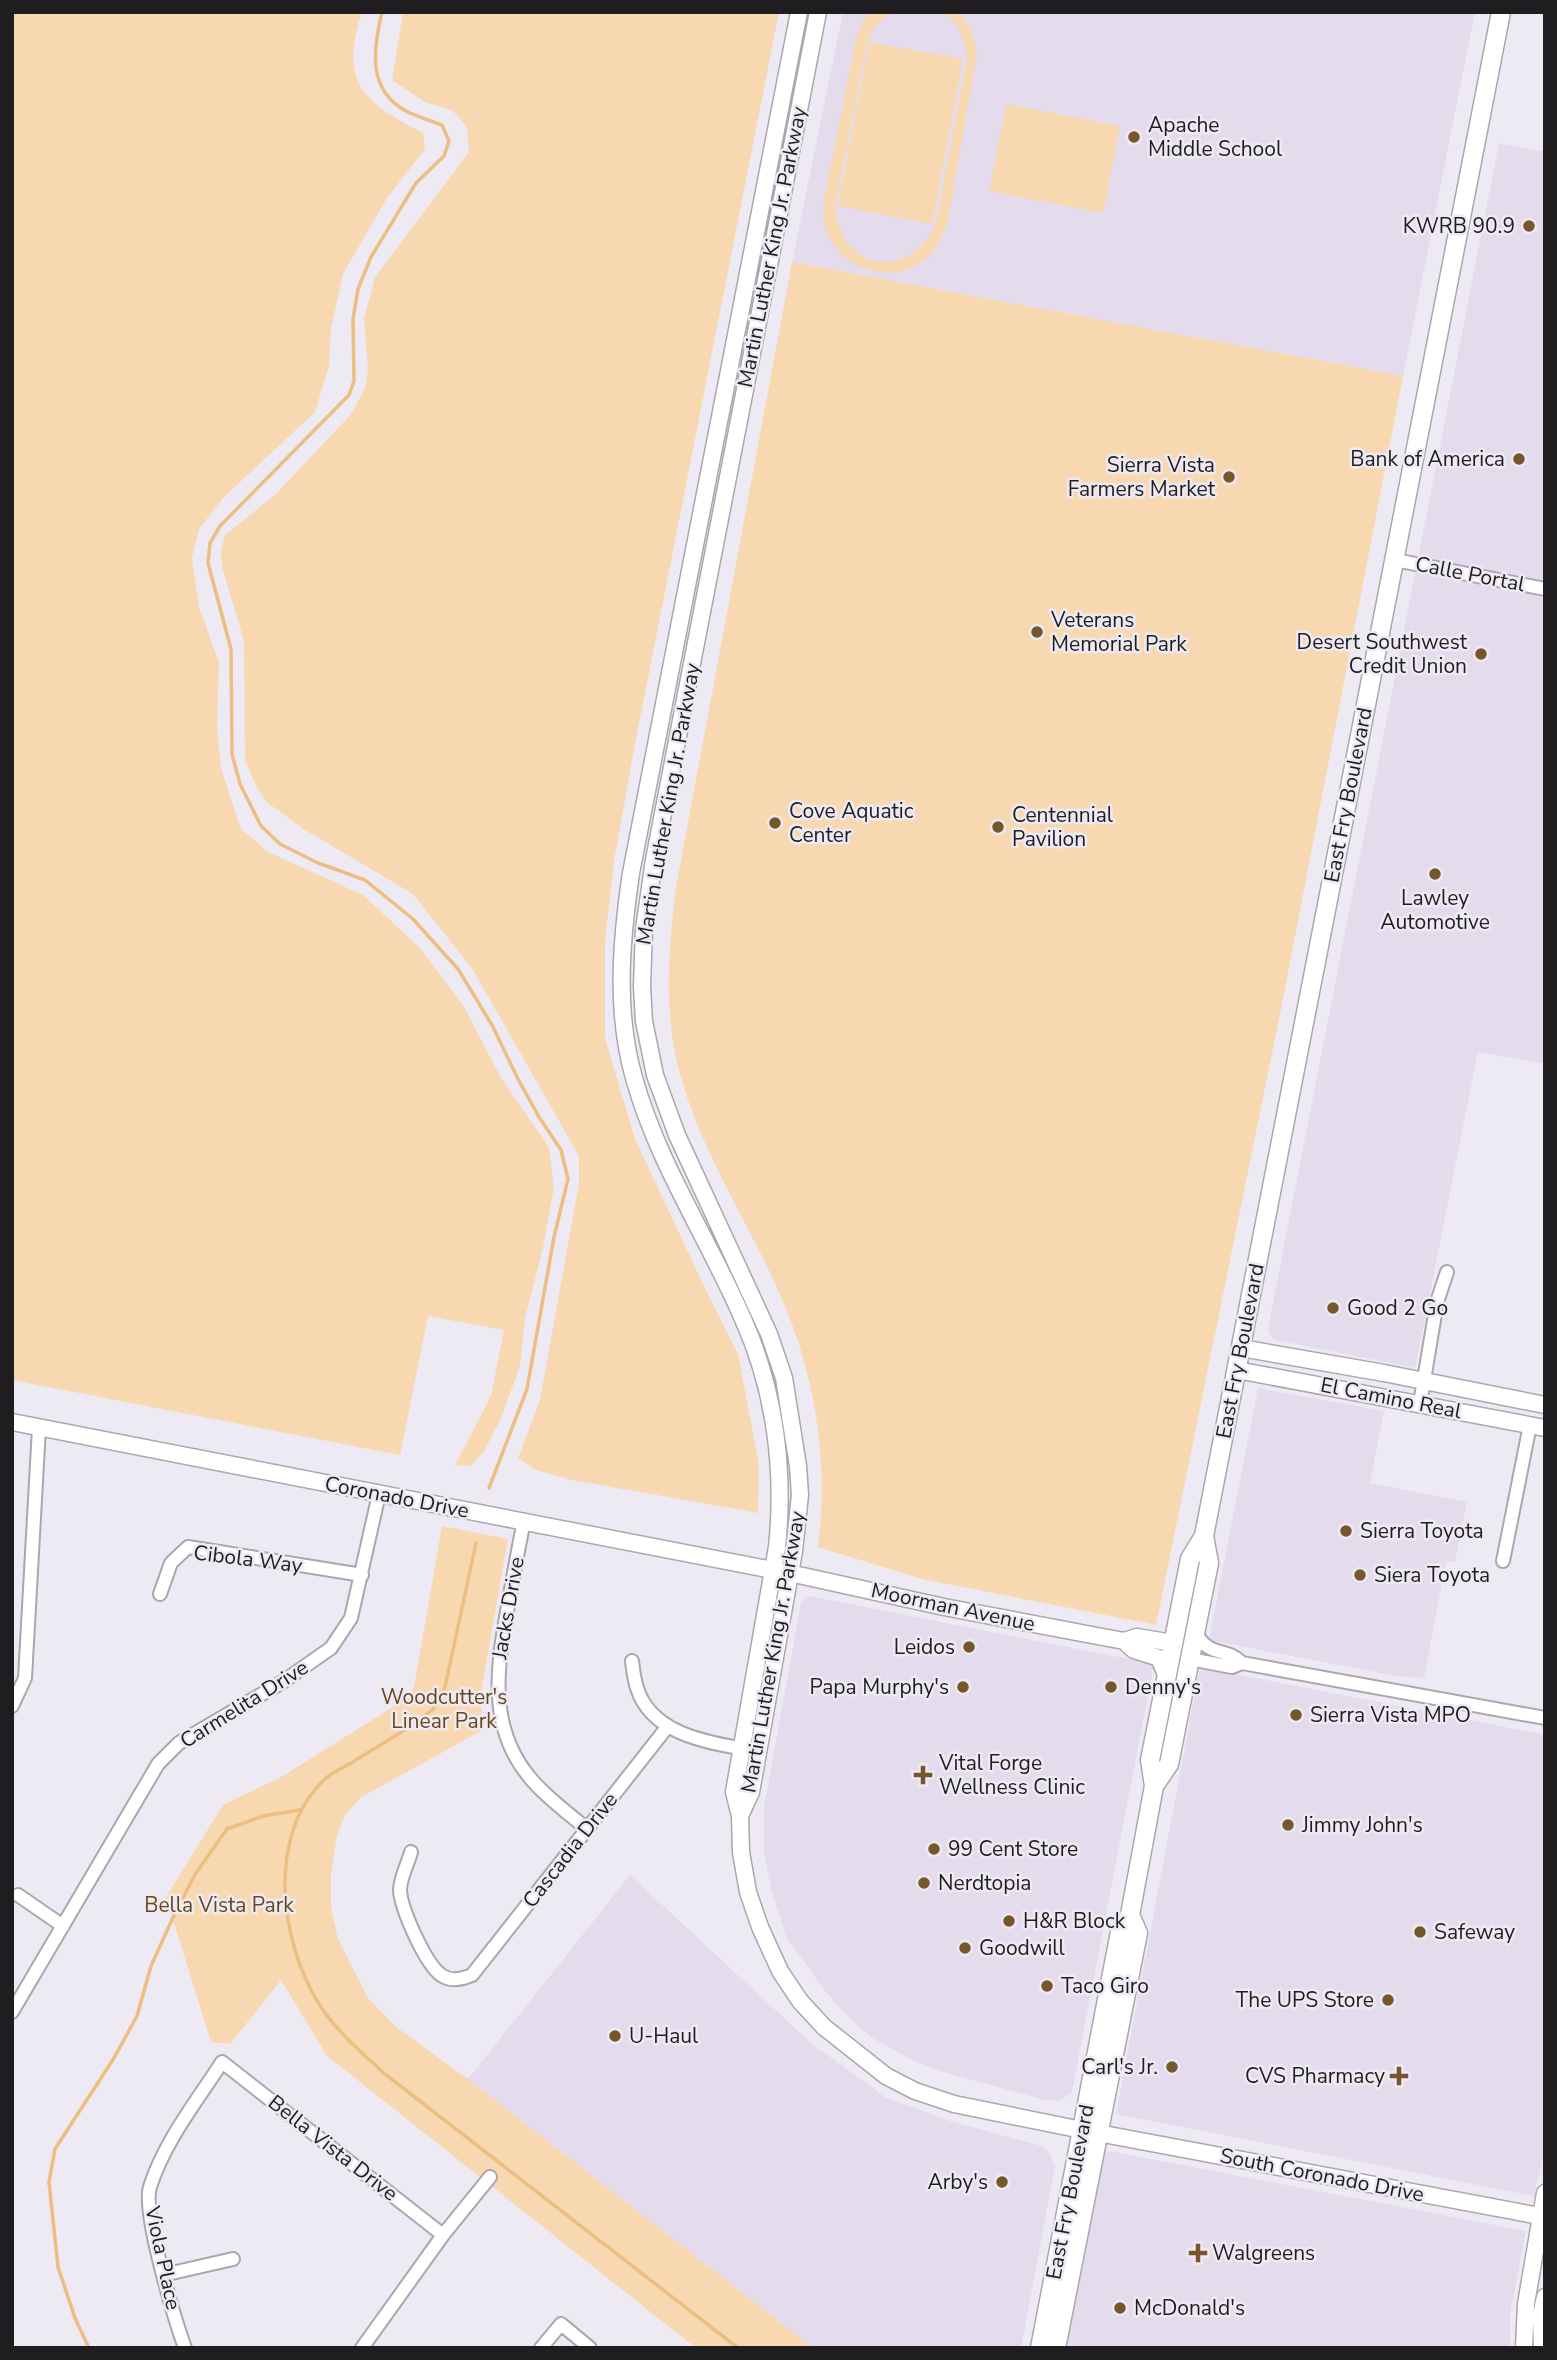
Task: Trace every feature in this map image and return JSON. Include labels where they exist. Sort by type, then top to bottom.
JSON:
[{"type":"main road","name":"East Fry Boulevard","points":[[1040,2348],[1138,1933],[1130,1914],[1154,1786],[1150,1760],[1190,1559],[1204,1536],[1501,12]]},
{"type":"main road","name":"East Fry Boulevard","points":[[1154,1786],[1169,1764],[1190,1659],[1209,1563],[1204,1536]]},
{"type":"main road","name":"East Fry Boulevard","points":[[1056,2348],[1090,2132]]},
{"type":"street","name":"Martin Luther King Jr. Parkway","points":[[740,1816],[751,1792],[781,1572],[780,1480],[772,1417],[764,1377],[744,1320],[655,1140],[643,1107],[626,1042],[621,959],[634,860],[799,12]]},
{"type":"street","name":"Martin Luther King Jr. Parkway","points":[[740,1816],[734,1792],[740,1748],[781,1572],[798,1528],[800,1495],[794,1433],[784,1378],[769,1334],[665,1106],[654,1075],[644,1021],[642,958],[654,860],[818,12]]},
{"type":"street","name":"Calle Portal","points":[[1395,560],[1545,589]]},
{"type":"street","points":[[1420,1404],[1437,1302],[1447,1272]]},
{"type":"street","name":"El Camino Real","points":[[1241,1348],[1545,1405]]},
{"type":"street","name":"El Camino Real","points":[[1237,1370],[1537,1427]]},
{"type":"street","name":"Coronado Drive","points":[[12,1422],[781,1572]]},
{"type":"street","points":[[1503,1561],[1537,1427]]},
{"type":"street","points":[[12,1706],[25,1678],[39,1428]]},
{"type":"street","name":"Carmelita Drive","points":[[12,2012],[158,1763],[179,1743],[284,1681],[331,1648],[351,1618],[379,1494]]},
{"type":"street","name":"Jacks Drive","points":[[524,1521],[499,1654],[499,1709],[505,1736],[529,1778],[548,1798],[587,1829]]},
{"type":"street","name":"Cibola Way","points":[[160,1594],[171,1563],[188,1547],[362,1575]]},
{"type":"street","name":"Moorman Avenue","points":[[781,1572],[944,1607],[1124,1641],[1137,1637],[1173,1643]]},
{"type":"street","points":[[1195,1632],[1201,1644],[1212,1651],[1235,1656],[1242,1663]]},
{"type":"street","name":"Moorman Avenue","points":[[1124,1641],[1134,1650],[1159,1658],[1167,1677]]},
{"type":"street","points":[[1190,1659],[1232,1667],[1242,1663],[1545,1718]]},
{"type":"street","points":[[632,1661],[637,1690],[651,1711],[668,1726],[710,1743],[740,1748]]},
{"type":"street","name":"Cascadia Drive","points":[[411,1852],[400,1889],[405,1913],[419,1943],[441,1975],[462,1979],[472,1975],[668,1726]]},
{"type":"street","points":[[740,1816],[741,1852],[748,1892],[760,1927],[780,1971],[800,2001],[824,2027],[886,2076],[915,2091],[954,2104],[1090,2132]]},
{"type":"street","points":[[18,1895],[63,1926]]},
{"type":"street","name":"Bella Vista Drive","points":[[222,2062],[443,2235]]},
{"type":"street","name":"Viola Place","points":[[185,2348],[153,2231],[149,2189],[171,2141],[222,2062]]},
{"type":"street","name":"South Coronado Drive","points":[[1090,2132],[1542,2216]]},
{"type":"street","points":[[362,2348],[443,2235],[490,2177]]},
{"type":"street","points":[[1524,2348],[1526,2304],[1545,2193]]},
{"type":"street","points":[[163,2275],[233,2259]]},
{"type":"street","points":[[1542,2348],[1541,2316],[1545,2297]]},
{"type":"street","points":[[541,2348],[561,2324],[590,2348]]},
{"type":"shaded area","name":"Apache Middle School","points":[[843,12],[1475,12],[1403,376],[792,262]]},
{"type":"shaded area","points":[[1499,143],[1545,152],[1545,1064],[1478,1052],[1415,1368],[1275,1340],[1268,1328]]},
{"type":"shaded area","name":"Sierra Toyota","points":[[1258,1388],[1384,1411],[1370,1483],[1467,1502],[1455,1562],[1446,1561],[1424,1678],[1396,1676],[1209,1640]]},
{"type":"shaded area","points":[[809,1596],[1154,1664],[1072,2092],[1060,2101],[1045,2100],[943,2072],[916,2062],[874,2039],[850,2019],[825,1991],[786,1937],[771,1888],[764,1852],[764,1807],[801,1603]]},
{"type":"shaded area","points":[[1200,1667],[1545,1735],[1545,2148],[1534,2196],[1116,2114]]},
{"type":"shaded area","points":[[630,1875],[811,2043],[885,2097],[950,2121],[1042,2146],[1049,2152],[1055,2166],[1021,2348],[813,2348],[468,2079]]},
{"type":"shaded area","points":[[1104,2150],[1526,2231],[1510,2314],[1510,2348],[1065,2348]]},
{"type":"green space","points":[[12,12],[362,12],[353,56],[355,73],[361,87],[384,111],[423,133],[425,149],[387,198],[343,274],[331,328],[329,366],[315,412],[223,498],[199,529],[192,558],[199,607],[219,663],[217,728],[221,768],[241,829],[268,852],[363,895],[420,948],[463,1005],[501,1078],[549,1147],[554,1187],[543,1248],[525,1318],[520,1366],[501,1418],[483,1453],[470,1466],[455,1465],[491,1396],[504,1330],[428,1316],[400,1455],[12,1380]]},
{"type":"green space","points":[[403,12],[779,12],[635,744],[614,861],[605,942],[605,1038],[635,1139],[738,1354],[759,1465],[758,1513],[572,1480],[536,1470],[518,1458],[540,1400],[579,1183],[579,1156],[473,970],[413,894],[302,828],[268,803],[257,788],[245,760],[244,641],[222,567],[221,550],[225,535],[277,493],[351,414],[365,389],[368,369],[364,319],[375,277],[469,152],[467,127],[452,110],[425,102],[392,80]]},
{"type":"green space","points":[[872,12],[891,12],[874,28],[867,43],[836,203],[839,226],[848,243],[861,255],[876,261],[893,261],[909,255],[924,242],[936,222],[967,58],[960,31],[952,20],[941,12],[958,12],[972,32],[977,55],[947,225],[928,257],[909,269],[894,272],[878,272],[850,261],[838,251],[829,238],[824,219],[824,200],[856,37],[865,19]]},
{"type":"green space","points":[[869,42],[963,59],[932,224],[838,206]]},
{"type":"green space","points":[[1006,104],[1120,126],[1103,213],[989,191]]},
{"type":"green space","points":[[792,262],[1403,376],[1281,1009],[1156,1625],[922,1579],[818,1547],[821,1454],[812,1393],[804,1362],[784,1304],[697,1125],[677,1062],[669,999],[675,893]]},
{"type":"green space","name":"Woodcutter's Linear Park","points":[[442,1526],[508,1539],[482,1687],[481,1731],[360,1798],[345,1815],[337,1835],[331,1874],[331,1907],[338,1939],[368,1998],[396,2027],[468,2079],[813,2348],[696,2348],[327,2056],[281,1980],[230,2044],[211,2042],[166,1897],[223,1805],[283,1776],[404,1700],[414,1687]]},
{"type":"waterway","points":[[382,12],[375,54],[379,80],[385,92],[406,111],[442,125],[449,141],[444,156],[416,183],[371,257],[358,289],[353,319],[354,381],[349,395],[220,526],[210,543],[208,563],[231,649],[232,754],[240,784],[261,826],[280,844],[318,863],[365,880],[413,919],[458,969],[492,1025],[539,1117],[561,1150],[568,1179],[554,1237],[527,1389],[489,1488]]},
{"type":"waterway","points":[[476,1543],[445,1687],[436,1705],[403,1731],[327,1777],[306,1803],[293,1829],[285,1889],[295,1951],[306,1979],[326,2014],[385,2074],[738,2348]]},
{"type":"waterway","points":[[89,2348],[75,2318],[58,2267],[49,2182],[55,2149],[114,2058],[137,2016],[151,1966],[176,1911],[196,1873],[227,1829],[263,1816],[300,1810]]},
{"type":"place","name":"Apache Middle School","points":[[1134,137]]},
{"type":"place","name":"KWRB 90.9","points":[[1529,226]]},
{"type":"place","name":"Bank of America","points":[[1519,459]]},
{"type":"place","name":"Sierra Vista Farmers Market","points":[[1229,477]]},
{"type":"place","name":"Veterans Memorial Park","points":[[1037,632]]},
{"type":"place","name":"Desert Southwest Credit Union","points":[[1481,654]]},
{"type":"place","name":"Cove Aquatic Center","points":[[775,823]]},
{"type":"place","name":"Centennial Pavilion","points":[[998,827]]},
{"type":"place","name":"Lawley Automotive","points":[[1435,874]]},
{"type":"place","name":"Good 2 Go","points":[[1333,1308]]},
{"type":"place","name":"Sierra Toyota","points":[[1346,1531]]},
{"type":"place","name":"Siera Toyota","points":[[1360,1575]]},
{"type":"place","name":"Leidos","points":[[969,1647]]},
{"type":"place","name":"Papa Murphy's","points":[[963,1687]]},
{"type":"place","name":"Denny's","points":[[1111,1687]]},
{"type":"place","name":"Sierra Vista MPO","points":[[1296,1715]]},
{"type":"place","name":"Vital Forge Wellness Clinic","points":[[923,1775]]},
{"type":"place","name":"Jimmy John's","points":[[1288,1825]]},
{"type":"place","name":"99 Cent Store","points":[[934,1849]]},
{"type":"place","name":"Nerdtopia","points":[[924,1883]]},
{"type":"place","name":"H&R Block","points":[[1009,1921]]},
{"type":"place","name":"Safeway","points":[[1420,1932]]},
{"type":"place","name":"Goodwill","points":[[965,1948]]},
{"type":"place","name":"Taco Giro","points":[[1047,1986]]},
{"type":"place","name":"The UPS Store","points":[[1388,2000]]},
{"type":"place","name":"U-Haul","points":[[615,2036]]},
{"type":"place","name":"Carl's Jr.","points":[[1172,2067]]},
{"type":"place","name":"CVS Pharmacy","points":[[1399,2076]]},
{"type":"place","name":"Arby's","points":[[1002,2182]]},
{"type":"place","name":"Walgreens","points":[[1198,2253]]},
{"type":"place","name":"McDonald's","points":[[1120,2308]]},
{"type":"park label","name":"Bella Vista Park","points":[[219,1905]]}]
